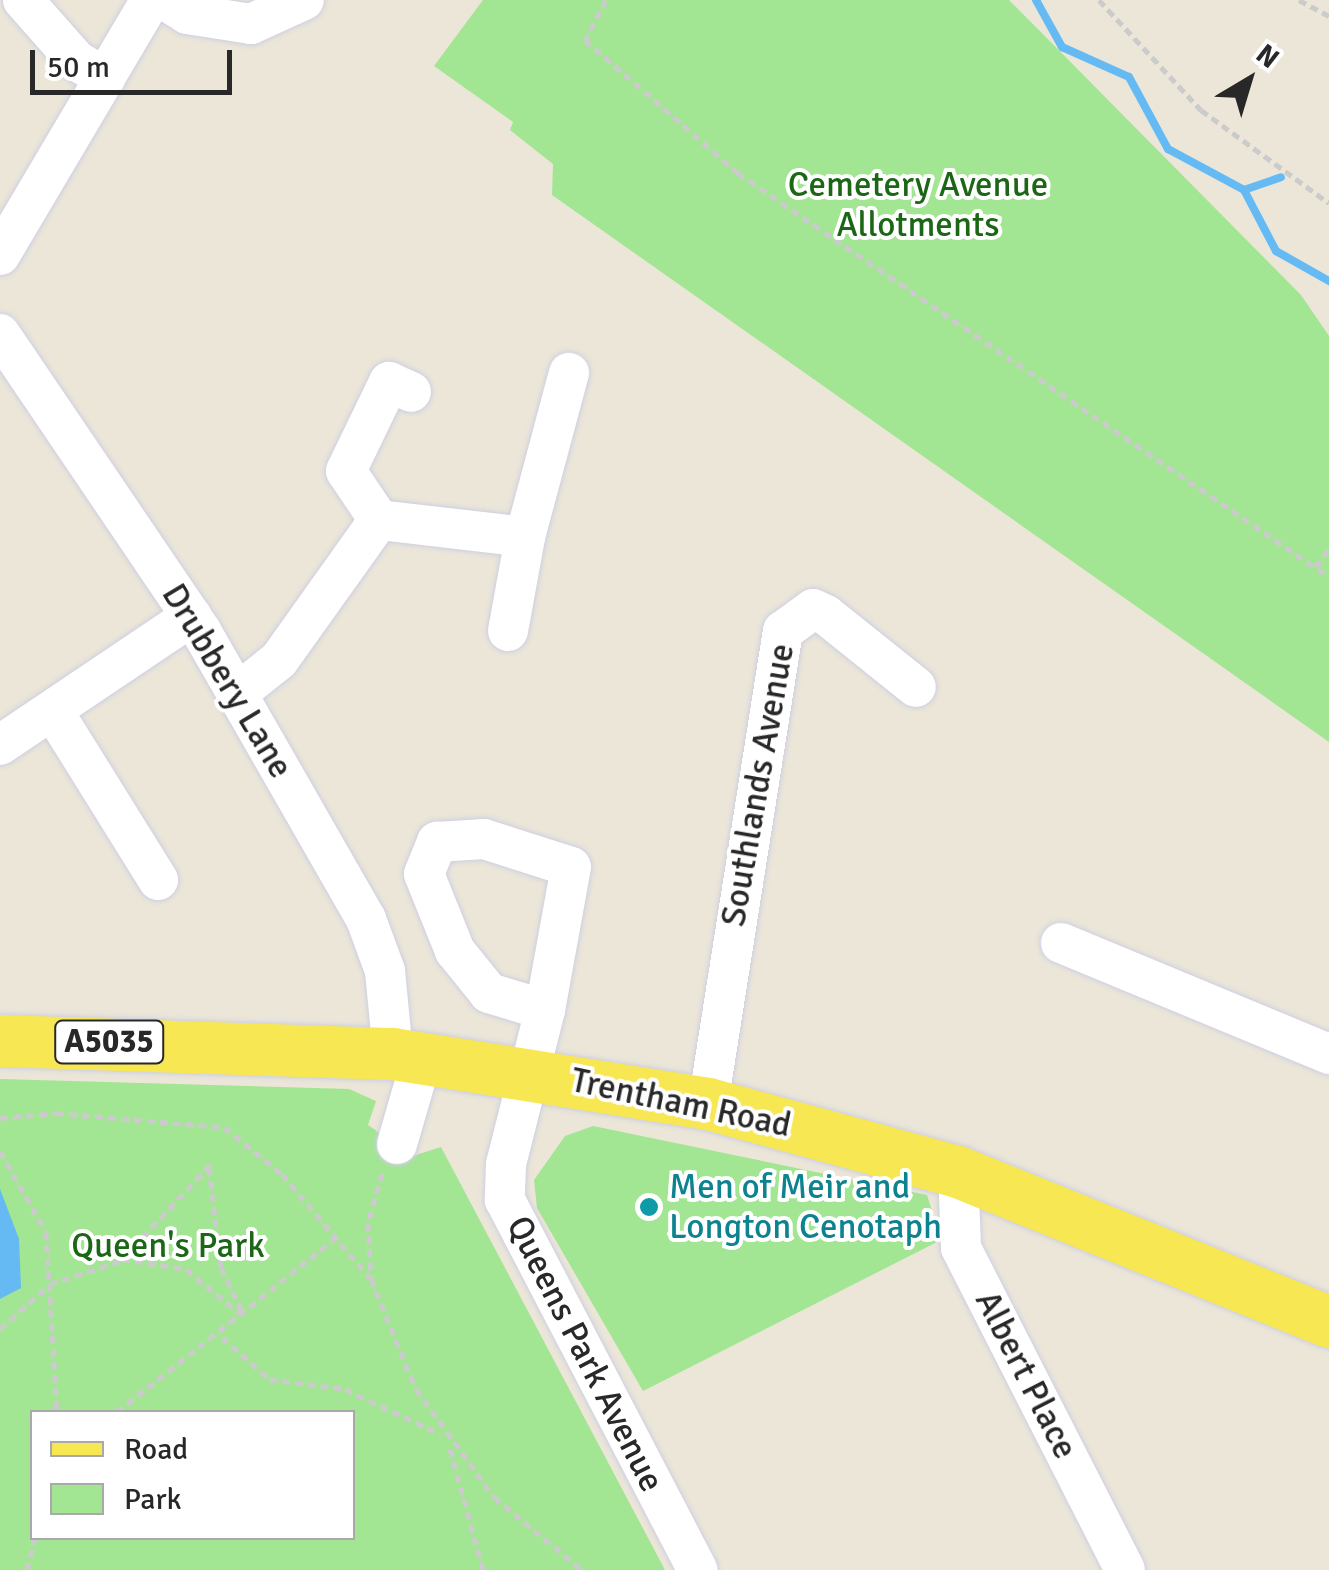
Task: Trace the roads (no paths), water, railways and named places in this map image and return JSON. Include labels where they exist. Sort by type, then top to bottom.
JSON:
[{"type":"main road","name":"Trentham Road","points":[[0,1041],[408,1056],[528,1072],[708,1104],[958,1172],[1329,1322]]},
{"type":"street","points":[[23,0],[58,23],[91,69]]},
{"type":"street","points":[[0,255],[91,69],[151,0]]},
{"type":"street","points":[[164,0],[186,14],[250,24],[304,0]]},
{"type":"street","name":"Drubbery Lane","points":[[0,334],[192,616],[239,692],[366,919],[408,1056]]},
{"type":"street","points":[[508,631],[524,537],[569,373]]},
{"type":"street","points":[[411,392],[389,382],[346,471],[379,520],[524,537]]},
{"type":"street","points":[[239,692],[279,660],[379,520]]},
{"type":"street","name":"Southlands Avenue","points":[[708,1104],[782,632],[813,610],[826,615],[916,687]]},
{"type":"street","points":[[0,745],[192,616]]},
{"type":"street","points":[[54,711],[157,881]]},
{"type":"street","name":"Queens Park Avenue","points":[[545,1010],[489,993],[455,952],[424,874],[437,842],[484,839],[571,867],[545,1010],[528,1072],[506,1200],[698,1570]]},
{"type":"street","points":[[1061,943],[1329,1054]]},
{"type":"street","points":[[397,1144],[408,1056]]},
{"type":"street","name":"Albert Place","points":[[958,1172],[961,1248],[1125,1570]]},
{"type":"water","points":[[0,1189],[19,1239],[21,1288],[0,1299]]},
{"type":"waterway","points":[[1036,0],[1062,47],[1129,77],[1168,149],[1244,190],[1276,251],[1329,281]]},
{"type":"waterway","points":[[1244,190],[1281,177]]},
{"type":"place","name":"Men of Meir and Longton Cenotaph","points":[[649,1207]]},
{"type":"park label","name":"Cemetery Avenue Allotments","points":[[918,205]]},
{"type":"park label","name":"Queen's Park","points":[[168,1246]]}]
